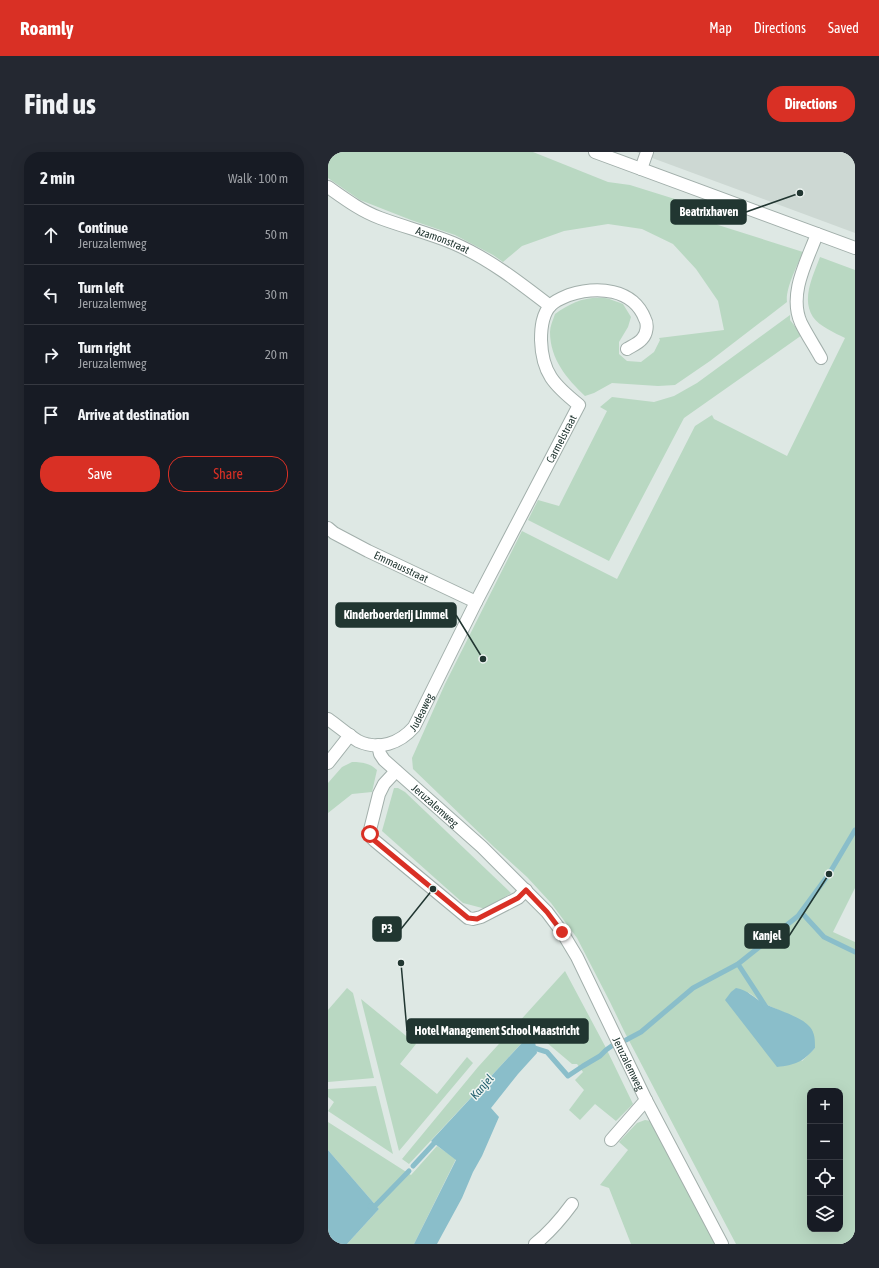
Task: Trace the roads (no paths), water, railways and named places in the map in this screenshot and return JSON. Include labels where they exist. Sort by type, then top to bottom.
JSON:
[{"type":"street","points":[[596,152],[855,248]]},
{"type":"street","points":[[641,169],[647,152]]},
{"type":"street","name":"Azamonstraat","points":[[328,187],[354,206],[379,218],[437,237],[468,250],[520,283],[550,306]]},
{"type":"street","points":[[817,234],[799,281],[797,305],[801,323],[821,358]]},
{"type":"street","points":[[550,306],[559,299],[578,292],[591,290],[602,290],[623,295],[632,300],[644,314],[647,323],[643,338],[627,349]]},
{"type":"street","name":"Carmelstraat","points":[[476,602],[579,405],[562,392],[552,380],[544,362],[541,337],[543,319],[550,306]]},
{"type":"street","name":"Emmausstraat","points":[[328,528],[334,533],[368,551],[476,602]]},
{"type":"street","name":"Judeaweg","points":[[328,719],[364,743],[378,745],[388,744],[407,734],[414,726],[476,602]]},
{"type":"street","points":[[328,763],[350,735]]},
{"type":"street","name":"Jeruzalemweg","points":[[378,745],[380,754],[384,760],[482,847],[547,912],[562,932],[577,957],[646,1100],[722,1244]]},
{"type":"street","points":[[396,771],[384,784],[379,794],[370,830],[372,838],[375,841],[468,918],[477,919],[518,898],[526,890]]},
{"type":"street","points":[[611,1140],[646,1100]]},
{"type":"street","points":[[536,1244],[562,1218],[572,1204]]},
{"type":"water","points":[[736,988],[744,990],[763,1003],[795,1016],[806,1023],[813,1032],[815,1048],[807,1057],[798,1062],[777,1067],[725,1000]]},
{"type":"water","points":[[533,1031],[537,1053],[491,1108],[499,1117],[462,1198],[437,1244],[414,1244],[456,1160],[431,1141]]},
{"type":"water","points":[[328,1150],[379,1209],[347,1244],[328,1244]]},
{"type":"waterway","name":"Kanjel","points":[[626,1040],[641,1032],[693,988],[738,964],[798,916],[829,874],[855,830]]},
{"type":"waterway","name":"Kanjel","points":[[802,913],[824,937],[855,952]]},
{"type":"waterway","points":[[738,964],[766,1007]]},
{"type":"waterway","name":"Kanjel","points":[[531,1047],[547,1052],[568,1076],[600,1056],[613,1045]]},
{"type":"waterway","points":[[413,1166],[438,1139]]},
{"type":"waterway","points":[[370,1206],[374,1207],[409,1171]]},
{"type":"place","name":"Beatrixhaven","points":[[800,193]]},
{"type":"place","name":"Kinderboerderij Limmel","points":[[483,659]]},
{"type":"place","name":"Kanjel","points":[[829,874]]},
{"type":"place","name":"P3","points":[[433,889]]},
{"type":"place","name":"Hotel Management School Maastricht","points":[[401,963]]}]
